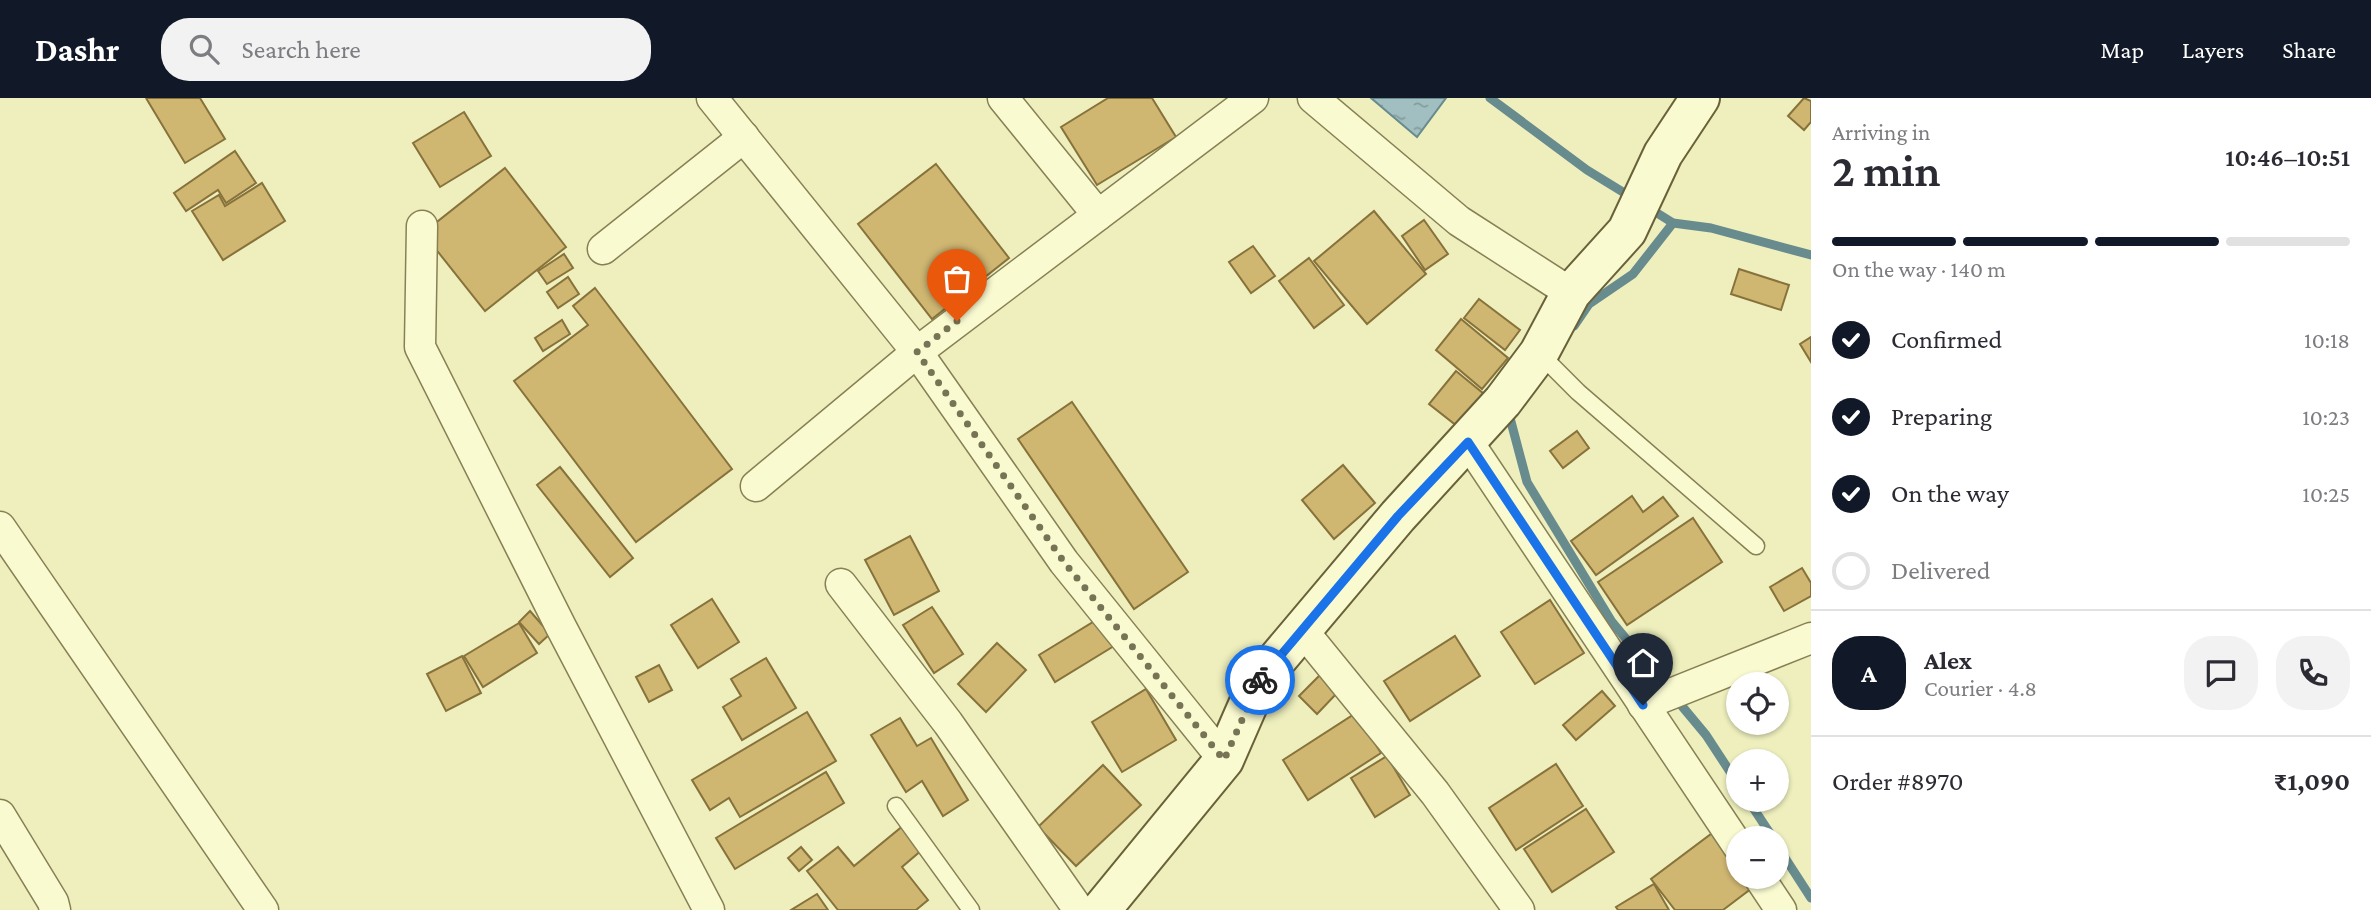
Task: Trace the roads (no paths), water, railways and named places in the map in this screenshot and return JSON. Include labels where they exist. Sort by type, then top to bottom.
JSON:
[{"type":"street","points":[[712,98],[917,352],[1064,562],[1224,760]]},
{"type":"street","points":[[1003,98],[1098,215]]},
{"type":"street","points":[[756,485],[917,352],[1253,98]]},
{"type":"street","points":[[1313,98],[1460,221],[1570,293]]},
{"type":"street","points":[[1101,910],[1224,760],[1258,682],[1398,516],[1468,442],[1539,354],[1570,293],[1627,231],[1663,154],[1700,98]]},
{"type":"street","points":[[603,249],[744,137]]},
{"type":"street","points":[[422,226],[420,346],[561,628],[709,910]]},
{"type":"street","points":[[1468,442],[1726,828]]},
{"type":"street","points":[[0,527],[263,910]]},
{"type":"street","points":[[841,584],[948,723],[1079,910]]},
{"type":"street","points":[[1303,631],[1435,793],[1519,910]]},
{"type":"street","points":[[1643,705],[1811,638]]},
{"type":"street","points":[[0,816],[53,902],[55,910]]},
{"type":"street","points":[[1765,889],[1774,908]]},
{"type":"lane","points":[[1539,354],[1578,392],[1756,546]]},
{"type":"lane","points":[[896,806],[971,910]]},
{"type":"water","points":[[1371,98],[1446,98],[1417,137]]},
{"type":"waterway","points":[[1490,98],[1587,170],[1631,197]]},
{"type":"waterway","points":[[1649,208],[1673,223],[1711,228],[1811,255]]},
{"type":"waterway","points":[[1574,326],[1589,304],[1633,274],[1673,223]]},
{"type":"waterway","points":[[1514,412],[1510,418],[1527,482],[1612,622],[1706,735],[1726,766]]},
{"type":"waterway","points":[[1756,812],[1765,826]]},
{"type":"waterway","points":[[1789,864],[1811,898]]}]
